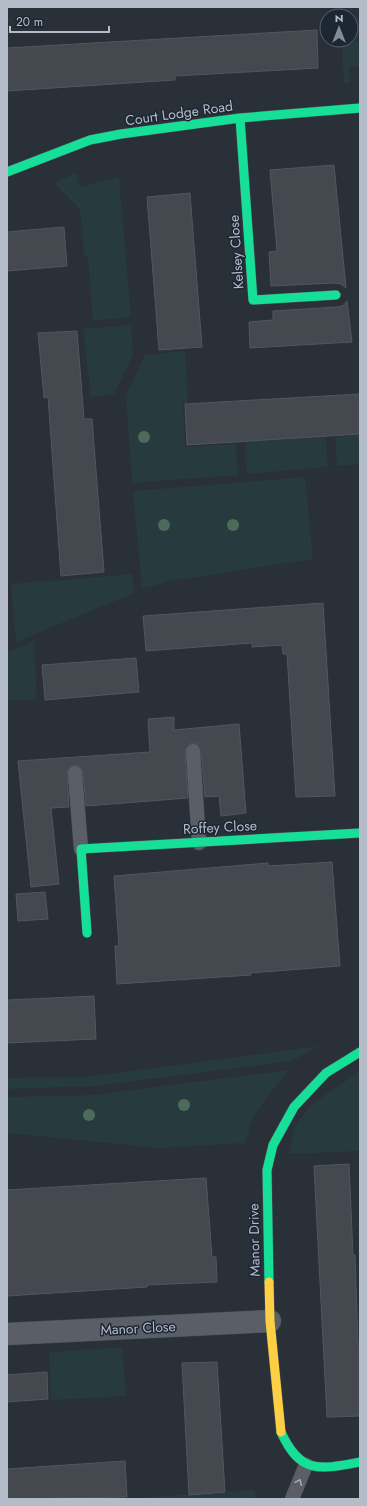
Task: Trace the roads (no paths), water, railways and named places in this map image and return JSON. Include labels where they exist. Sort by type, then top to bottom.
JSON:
[{"type":"street","name":"Court Lodge Road","points":[[7,172],[90,140],[149,129],[240,118],[360,108]]},
{"type":"street","name":"Kelsey Close","points":[[240,118],[253,300],[336,295]]},
{"type":"street","name":"Roffey Close","points":[[81,849],[360,833]]},
{"type":"street","points":[[81,849],[87,934]]},
{"type":"street","name":"Manor Drive","points":[[302,1462],[286,1446],[280,1430],[270,1322],[267,1170],[273,1145],[294,1107],[326,1074],[360,1052]]},
{"type":"street","name":"Manor Close","points":[[7,1334],[270,1322]]},
{"type":"street","points":[[302,1462],[319,1468],[335,1468],[360,1462]]},
{"type":"lane","points":[[193,750],[199,843]]},
{"type":"lane","points":[[75,773],[81,849]]},
{"type":"lane","points":[[292,1499],[302,1462]]}]
